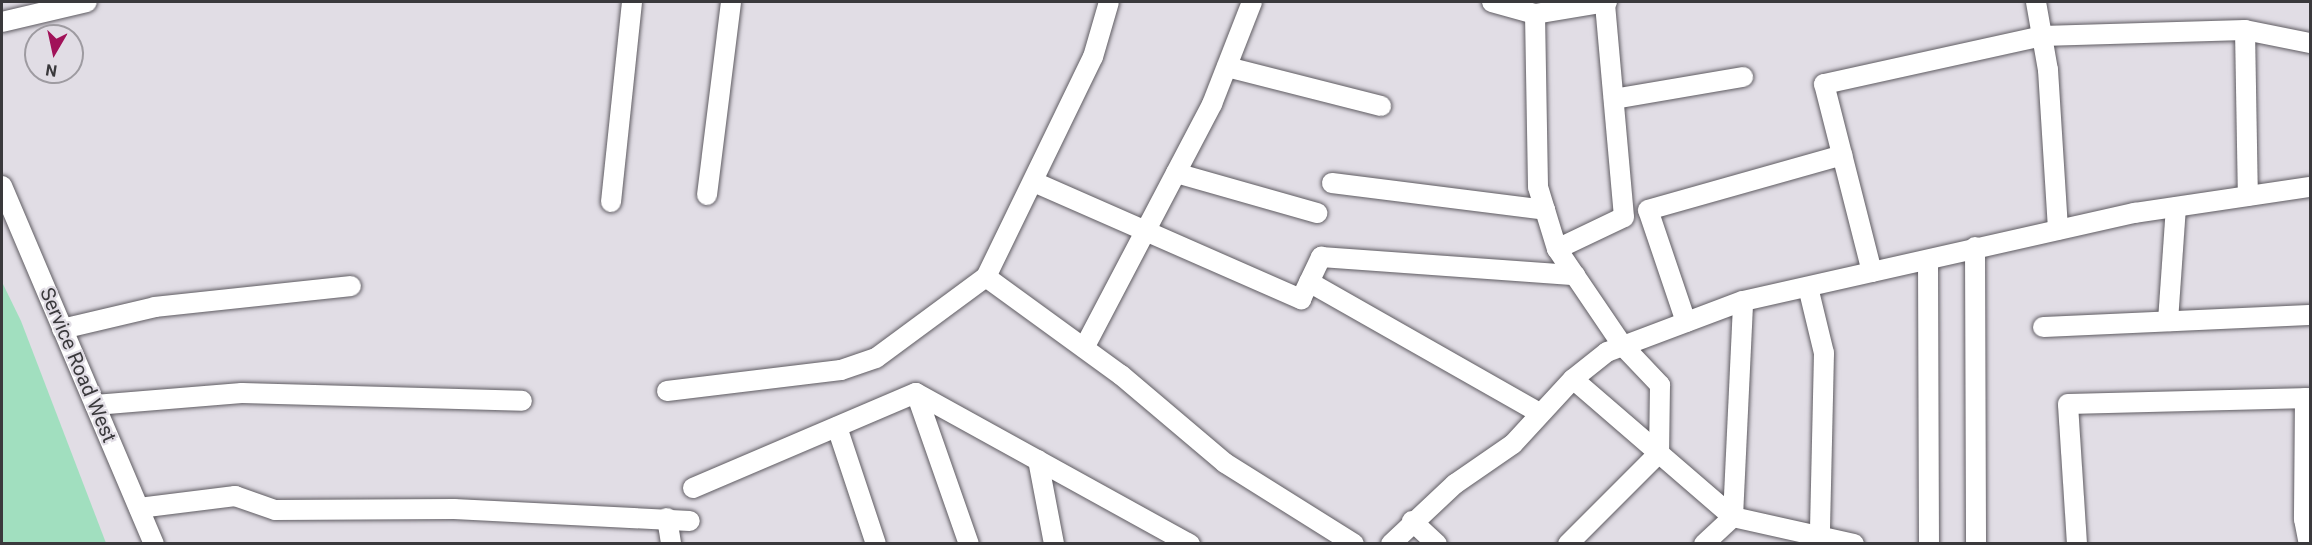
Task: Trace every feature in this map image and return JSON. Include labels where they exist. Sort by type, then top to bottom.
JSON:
[{"type":"street","points":[[2,22],[87,2]]},
{"type":"street","points":[[611,202],[632,2]]},
{"type":"street","points":[[707,195],[731,2]]},
{"type":"street","points":[[667,391],[841,370],[876,358],[986,277],[1093,57],[1109,2]]},
{"type":"street","points":[[1084,348],[1176,173],[1227,67],[1252,2]]},
{"type":"street","points":[[1492,2],[1535,14],[1606,2],[1624,217],[1557,249]]},
{"type":"street","points":[[2036,2],[2042,36],[2058,230]]},
{"type":"street","points":[[1535,14],[1538,187],[1557,249],[1623,346],[1660,385],[1659,453],[1568,543]]},
{"type":"street","points":[[2245,30],[2248,196]]},
{"type":"street","points":[[1872,272],[1824,84],[2042,36],[2245,30],[2310,43]]},
{"type":"street","points":[[1227,67],[1381,106]]},
{"type":"street","points":[[1614,99],[1743,77]]},
{"type":"street","points":[[1686,322],[1648,210],[1842,155]]},
{"type":"street","points":[[1176,173],[1317,213]]},
{"type":"street","points":[[1034,182],[1301,298],[1321,258],[1575,275]]},
{"type":"street","points":[[1332,183],[1545,210]]},
{"type":"street","name":"Service Road West","points":[[2,186],[154,543]]},
{"type":"street","points":[[1391,543],[1412,521],[1513,444],[1573,379],[1623,346],[1743,301],[1928,260],[1975,247],[2176,207],[2310,187]]},
{"type":"street","points":[[2168,321],[2176,207]]},
{"type":"street","points":[[1975,247],[1976,543]]},
{"type":"street","points":[[1928,260],[1929,543]]},
{"type":"street","points":[[986,277],[1084,348],[1225,463],[1354,543]]},
{"type":"street","points":[[1309,282],[1540,413]]},
{"type":"street","points":[[63,329],[155,307],[351,286]]},
{"type":"street","points":[[1808,286],[1824,353],[1820,535]]},
{"type":"street","points":[[1704,543],[1733,517],[1743,301]]},
{"type":"street","points":[[2043,327],[2310,315]]},
{"type":"street","points":[[1573,379],[1733,517],[1854,543]]},
{"type":"street","points":[[95,405],[242,393],[522,401]]},
{"type":"street","points":[[693,488],[916,393]]},
{"type":"street","points":[[916,393],[1190,543]]},
{"type":"street","points":[[916,393],[969,543]]},
{"type":"street","points":[[2076,543],[2068,404],[2308,398],[2309,543]]},
{"type":"street","points":[[837,427],[876,543]]},
{"type":"street","points":[[1038,460],[1054,543]]},
{"type":"street","points":[[139,508],[235,496],[275,510],[454,509],[516,516],[667,518],[690,521]]},
{"type":"street","points":[[667,518],[671,543]]},
{"type":"street","points":[[1412,521],[1437,543]]},
{"type":"green space","points":[[2,282],[21,321],[106,543],[2,543]]}]
